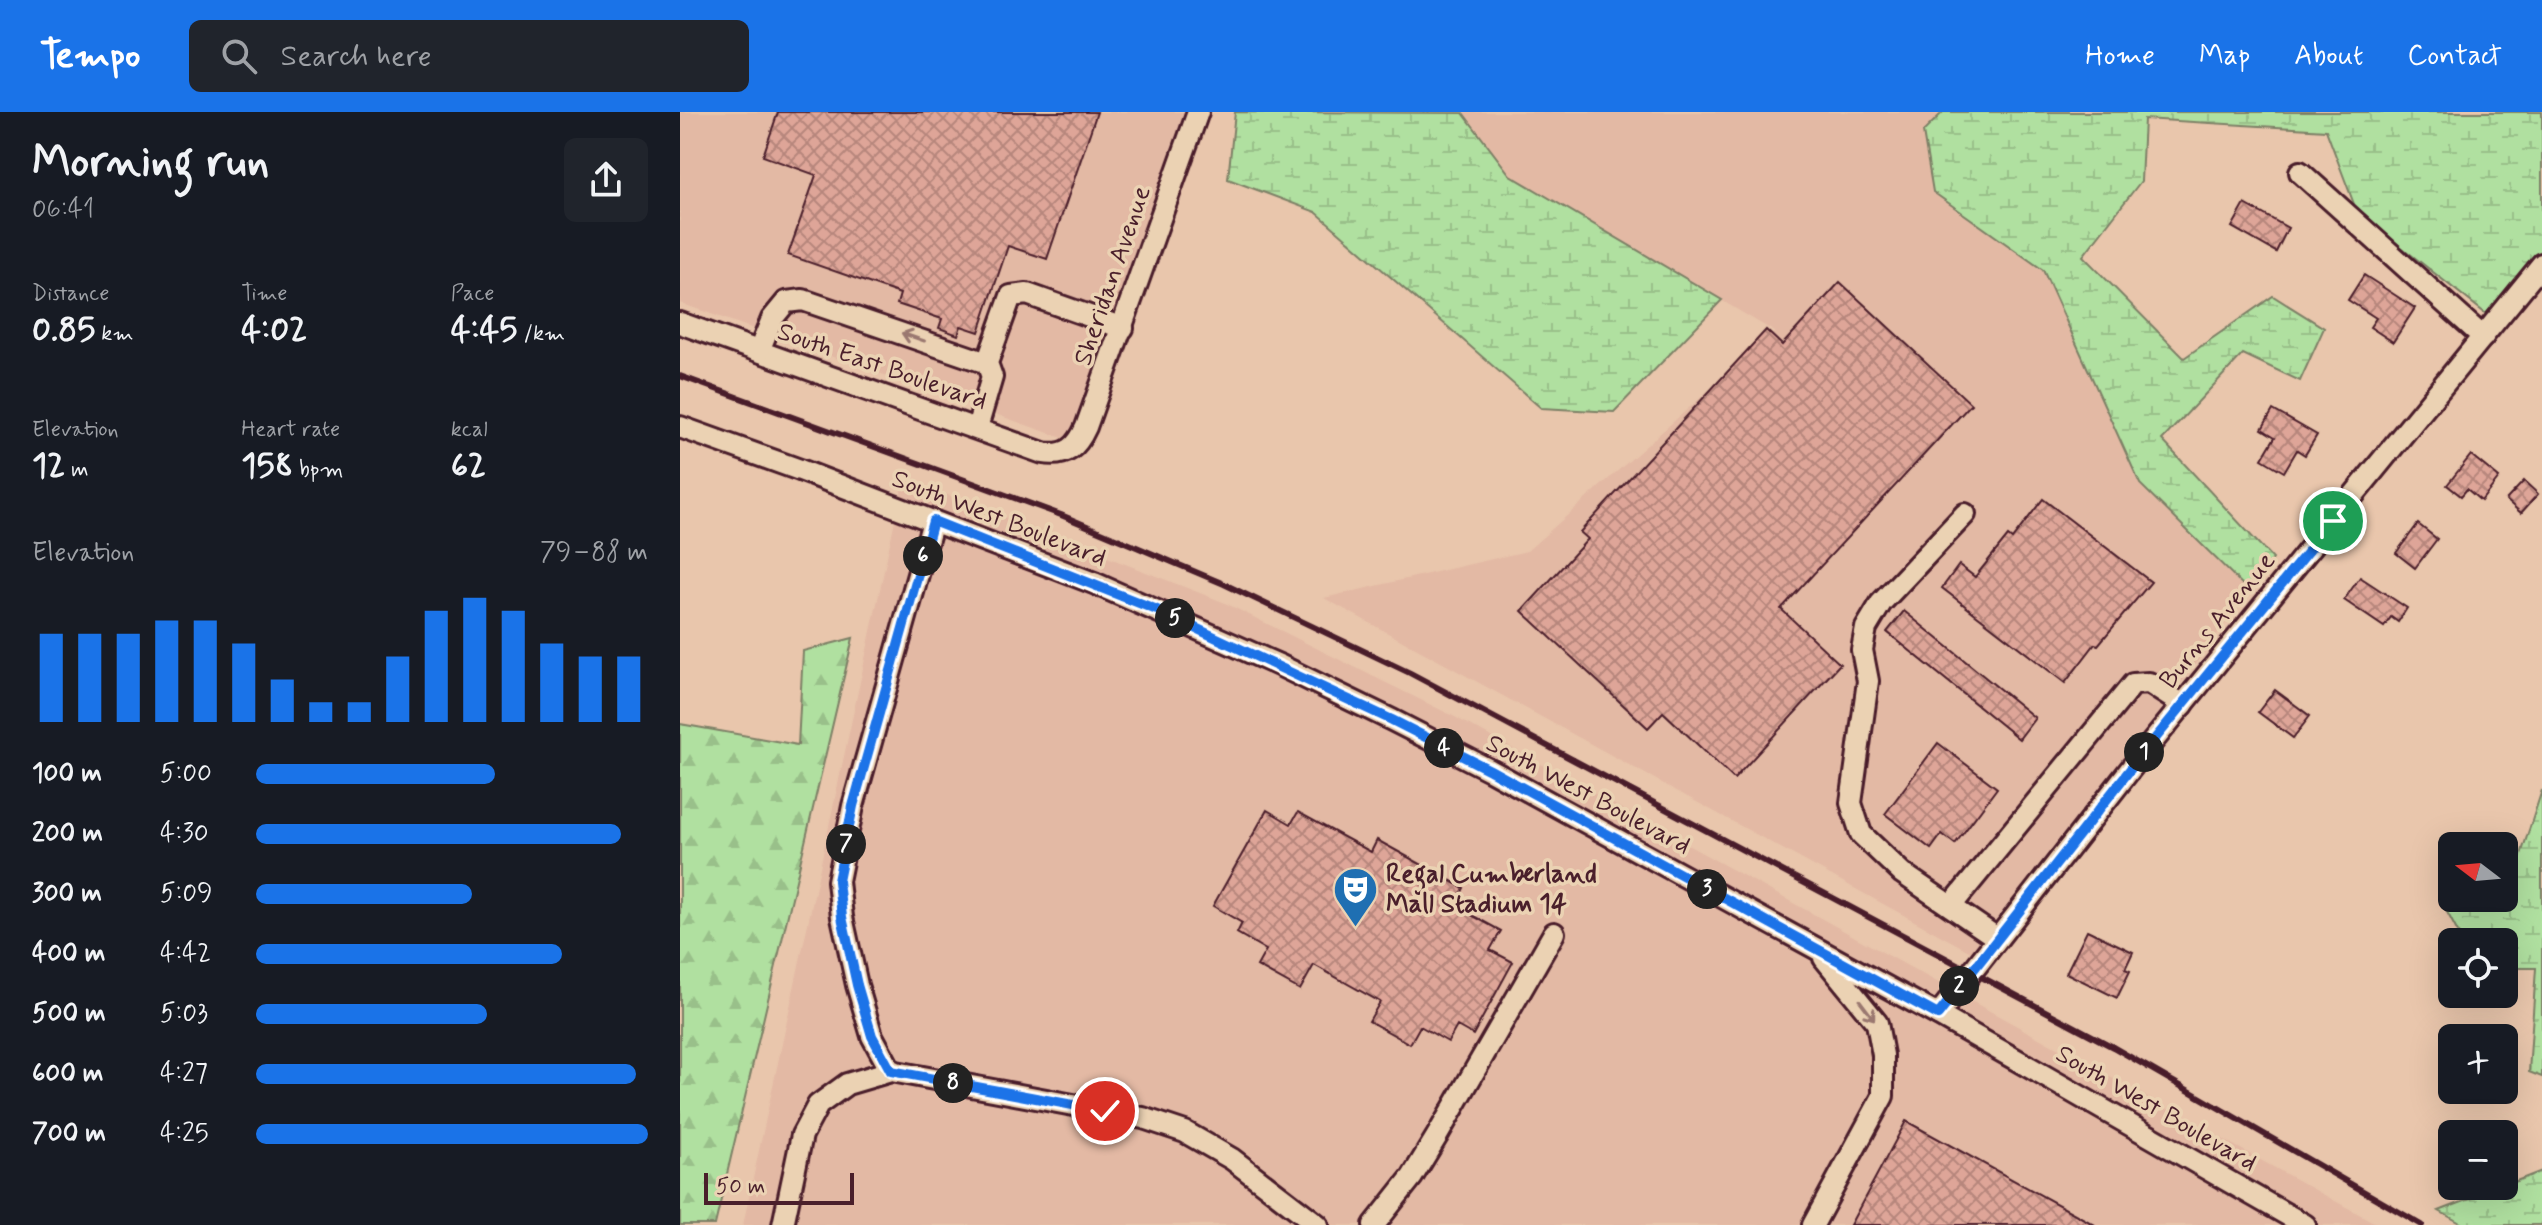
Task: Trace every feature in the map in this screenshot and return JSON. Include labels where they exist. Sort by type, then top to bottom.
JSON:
[{"type":"street","name":"Sheridan Avenue","points":[[1068,452],[1075,447],[1086,427],[1198,112]]},
{"type":"street","points":[[2300,172],[2483,337]]},
{"type":"street","name":"Burns Avenue","points":[[1938,1015],[2183,705],[2542,264]]},
{"type":"street","points":[[977,428],[992,377],[987,363],[1011,296],[1027,294],[1123,328]]},
{"type":"street","points":[[759,351],[772,319],[786,302],[803,300],[987,363]]},
{"type":"street","name":"South East Boulevard","points":[[680,323],[1043,453],[1068,452]]},
{"type":"street","name":"South West Boulevard","points":[[680,427],[933,521],[1157,610],[1381,715],[1490,770],[1938,1015],[2305,1225]]},
{"type":"street","points":[[1965,514],[1881,603],[1866,628],[1862,650],[1868,681],[1851,803],[1861,834],[1902,873],[1997,938]]},
{"type":"street","points":[[891,1071],[872,1036],[857,985],[842,917],[838,881],[853,806],[933,521]]},
{"type":"street","points":[[1951,906],[2133,684],[2149,683],[2183,705]]},
{"type":"street","points":[[1374,1225],[1412,1177],[1554,933]]},
{"type":"street","points":[[1813,1225],[1883,1096],[1883,1055],[1877,1023],[1817,950]]},
{"type":"street","points":[[783,1225],[802,1135],[818,1105],[847,1084],[891,1071],[1143,1118],[1185,1132],[1232,1159],[1318,1225]]},
{"type":"shaded area","points":[[680,112],[1195,112],[1080,444],[680,303]]},
{"type":"shaded area","points":[[1457,112],[1943,112],[1923,132],[1933,192],[2043,270],[2140,484],[2249,591],[1980,957],[1324,598],[1527,551],[1775,332],[1510,175],[1463,114]]},
{"type":"shaded area","points":[[904,478],[1223,602],[1453,716],[2379,1225],[743,1225]]},
{"type":"green space","points":[[1235,112],[1463,113],[1510,175],[1722,300],[1614,412],[1541,408],[1316,212],[1228,179]]},
{"type":"green space","points":[[1943,112],[2542,112],[2542,263],[2495,321],[2357,212],[2326,130],[2144,119],[2141,181],[2083,256],[2184,358],[2273,296],[2324,328],[2300,381],[2243,354],[2162,440],[2273,559],[2249,591],[2140,484],[2043,270],[1933,192],[1923,132]]},
{"type":"green space","points":[[853,638],[715,1225],[680,1225],[680,724],[798,745],[803,651]]},
{"type":"green space","points":[[2542,790],[2542,1077],[2529,1072],[2536,968],[2518,968],[2518,928],[2456,928],[2447,912],[2518,912],[2518,864]]},
{"type":"green space","points":[[2542,1171],[2542,1225],[2464,1225],[2439,1211],[2467,1200],[2518,1200],[2518,1180]]},
{"type":"building","points":[[778,112],[1097,112],[1047,259],[1008,246],[979,332],[961,326],[958,335],[939,328],[942,319],[897,304],[900,294],[788,255],[816,175],[763,156]]},
{"type":"building","points":[[2245,204],[2288,228],[2276,252],[2232,227]]},
{"type":"building","points":[[2364,275],[2415,308],[2393,342],[2370,327],[2376,318],[2348,300]]},
{"type":"building","points":[[1840,282],[1971,404],[1781,609],[1840,664],[1734,779],[1663,712],[1648,728],[1522,611],[1588,539],[1580,532],[1766,330],[1782,345]]},
{"type":"building","points":[[2273,410],[2317,435],[2305,455],[2297,450],[2284,472],[2262,459],[2275,437],[2262,429]]},
{"type":"building","points":[[2471,455],[2499,478],[2481,501],[2467,489],[2461,496],[2447,485]]},
{"type":"building","points":[[2524,481],[2538,494],[2521,513],[2506,500]]},
{"type":"building","points":[[2043,499],[2151,582],[2098,645],[2095,644],[2065,683],[1942,588],[1959,565],[1975,577],[2008,536],[2012,539]]},
{"type":"building","points":[[2418,524],[2437,539],[2415,568],[2396,553]]},
{"type":"building","points":[[2360,577],[2407,608],[2398,622],[2391,617],[2384,627],[2344,600]]},
{"type":"building","points":[[1904,611],[2035,718],[2019,739],[1887,632]]},
{"type":"building","points":[[2275,690],[2310,716],[2293,738],[2258,712]]},
{"type":"building","points":[[1938,743],[1997,788],[1955,844],[1942,834],[1931,849],[1885,814]]},
{"type":"building","points":[[1267,810],[1291,824],[1298,812],[1371,852],[1377,840],[1464,888],[1455,906],[1501,931],[1490,950],[1513,962],[1473,1035],[1457,1026],[1448,1042],[1420,1026],[1410,1044],[1369,1021],[1380,1002],[1314,965],[1300,990],[1257,966],[1266,950],[1237,933],[1242,923],[1213,906]]},
{"type":"building","points":[[2087,930],[2133,952],[2125,969],[2130,971],[2117,998],[2066,973]]},
{"type":"building","points":[[1906,1121],[2095,1225],[1850,1225]]},
{"type":"railway","points":[[680,376],[1061,515],[1224,584],[1410,673],[2113,1047],[2422,1225]]},
{"type":"place","name":"Regal Cumberland Mall Stadium 14","points":[[1355,929]]},
{"type":"route","points":[[1105,1111],[891,1071],[872,1036],[857,985],[842,917],[838,881],[853,806],[933,521],[1157,610],[1392,720],[1490,770],[1938,1015],[2136,762],[2333,521]]}]
